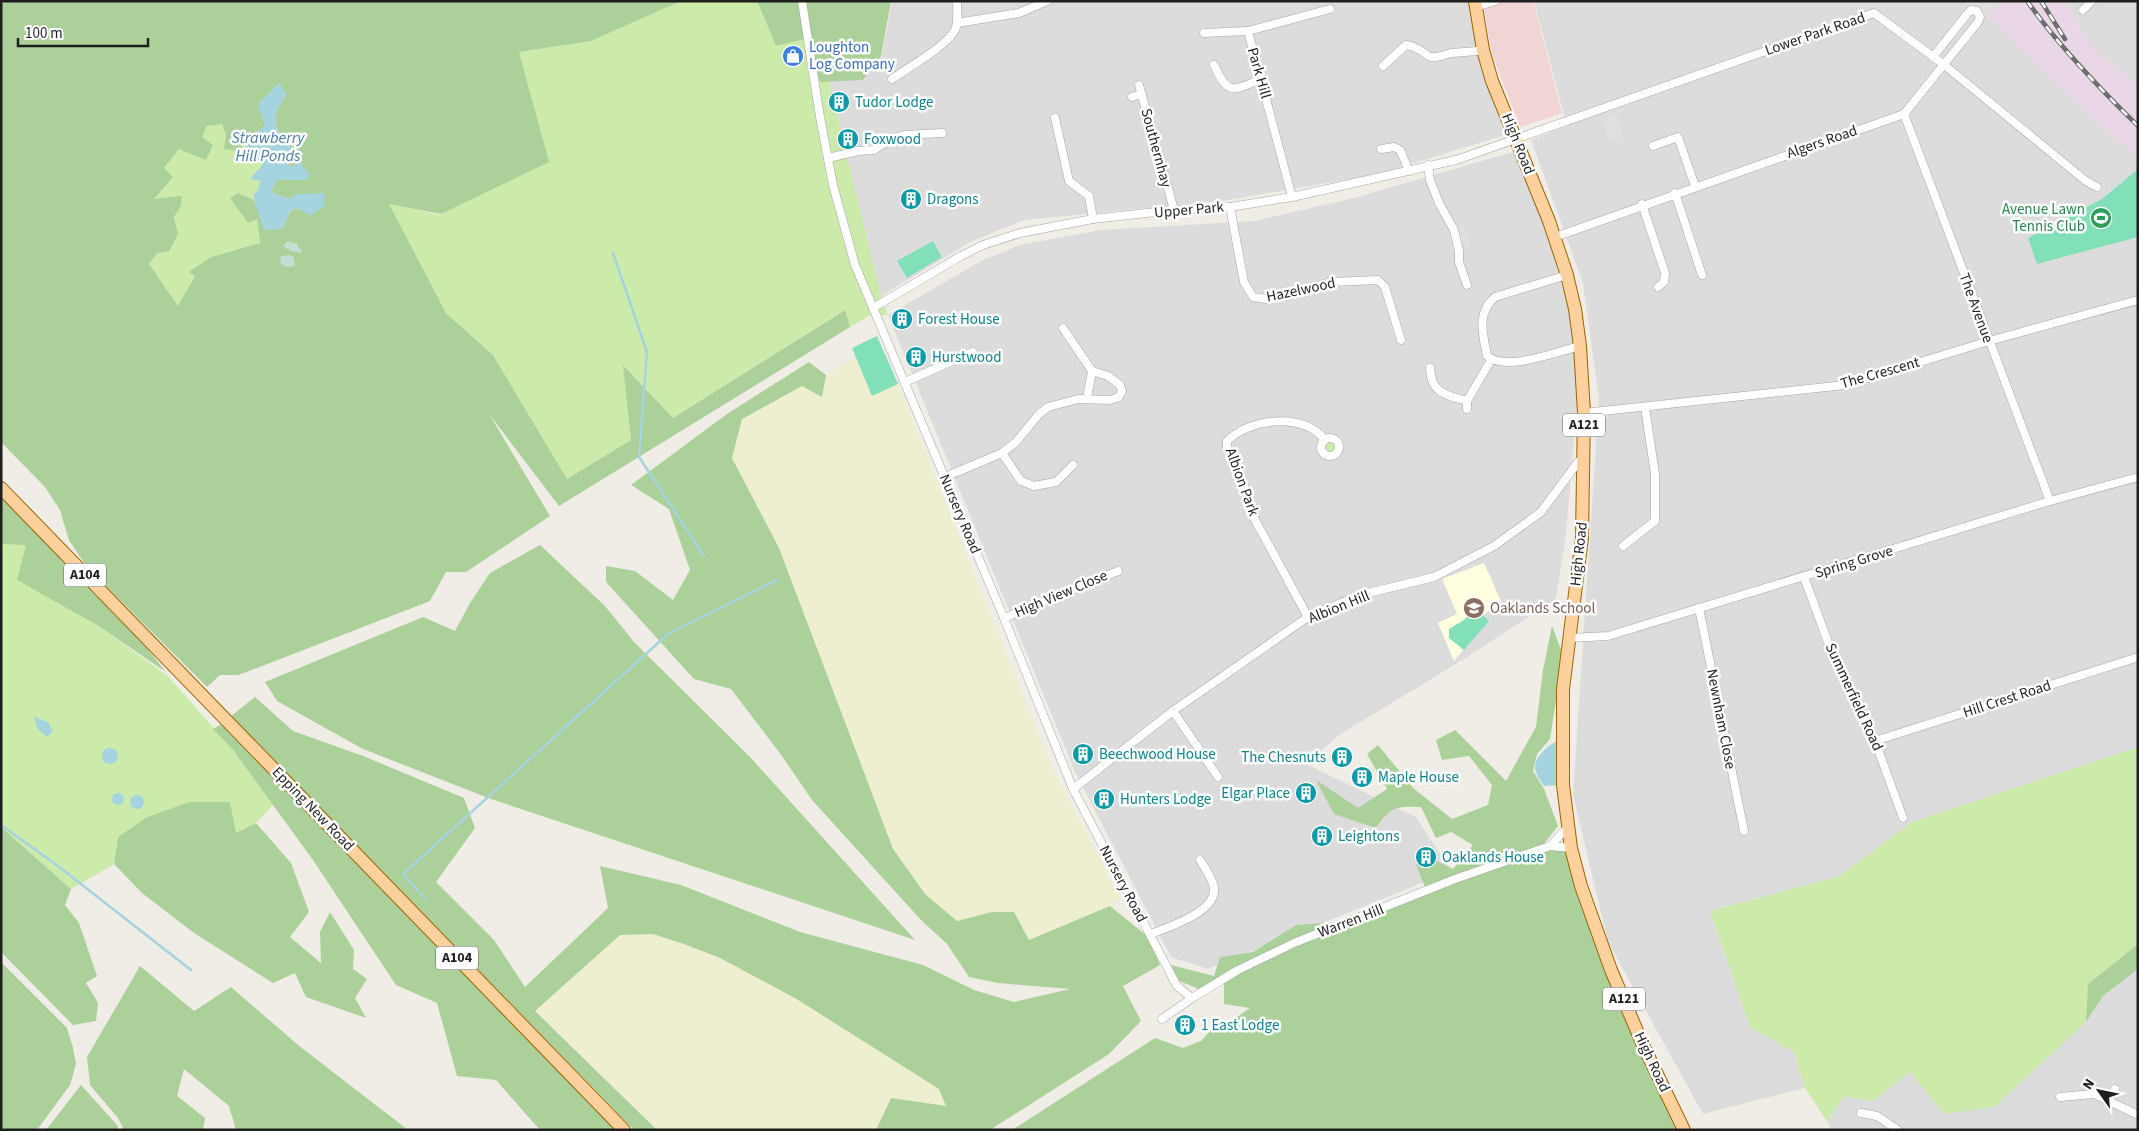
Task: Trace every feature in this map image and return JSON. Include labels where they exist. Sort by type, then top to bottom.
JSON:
[{"type":"main road","name":"High Road","points":[[1475,4],[1492,81],[1555,237],[1576,309],[1584,413],[1582,538],[1562,689],[1563,785],[1571,848],[1581,886],[1611,970],[1643,1045],[1684,1130]]},
{"type":"main road","name":"Epping New Road","points":[[1,488],[624,1130]]},
{"type":"street","name":"Nursery Road","points":[[802,1],[833,185],[855,265],[1004,618],[1073,789],[1177,986],[1192,998]]},
{"type":"street","points":[[892,79],[933,51],[954,32],[957,23],[957,1]]},
{"type":"street","points":[[957,23],[1019,14],[1047,1]]},
{"type":"street","points":[[1475,4],[1495,1]]},
{"type":"street","points":[[2083,10],[2092,1]]},
{"type":"street","name":"Park Hill","points":[[1292,197],[1248,31],[1330,9]]},
{"type":"street","points":[[1904,114],[1978,22],[1980,17],[1977,11],[1971,10],[1967,14],[1933,57]]},
{"type":"street","name":"Lower Park Road","points":[[1516,138],[1874,13],[1943,64],[2086,182],[2097,187]]},
{"type":"street","points":[[1204,33],[1248,31]]},
{"type":"street","points":[[1383,66],[1406,46],[1415,47],[1428,56],[1435,58],[1452,53],[1484,50]]},
{"type":"street","points":[[1214,65],[1221,82],[1226,87],[1234,88],[1262,79]]},
{"type":"street","name":"Southernhay","points":[[1139,85],[1174,210]]},
{"type":"street","points":[[1132,97],[1142,94]]},
{"type":"street","name":"Algers Road","points":[[1555,237],[1642,204],[1904,114]]},
{"type":"street","name":"The Avenue","points":[[1904,114],[1988,341],[2050,501]]},
{"type":"street","points":[[1056,118],[1069,181],[1089,196],[1093,220]]},
{"type":"street","points":[[828,158],[858,151],[874,150],[891,139],[904,135],[942,133]]},
{"type":"street","points":[[1653,146],[1678,137],[1694,186]]},
{"type":"street","name":"Upper Park","points":[[873,308],[983,245],[1020,232],[1093,220],[1174,210],[1230,206],[1292,197],[1456,160],[1516,138]]},
{"type":"street","points":[[1380,149],[1394,147],[1400,150],[1409,171]]},
{"type":"street","points":[[1428,165],[1430,180],[1439,203],[1454,230],[1459,251],[1459,262],[1467,285]]},
{"type":"street","points":[[1675,193],[1702,275]]},
{"type":"street","points":[[1642,204],[1665,273],[1664,282],[1658,287]]},
{"type":"street","name":"Hazelwood","points":[[1230,206],[1244,282],[1254,297],[1266,299],[1331,282],[1378,280],[1385,287],[1401,340]]},
{"type":"street","points":[[1567,275],[1495,297],[1487,304],[1482,316],[1486,356],[1491,360],[1502,363],[1514,363],[1580,346]]},
{"type":"street","name":"The Crescent","points":[[1584,413],[1845,385],[1988,341],[2138,300]]},
{"type":"street","points":[[1063,328],[1092,371],[1087,398]]},
{"type":"street","points":[[905,382],[973,352]]},
{"type":"street","points":[[1430,368],[1430,381],[1443,395],[1467,405],[1491,360]]},
{"type":"street","points":[[945,477],[1002,453],[1012,446],[1039,414],[1048,407],[1058,403],[1087,398],[1117,399],[1121,394],[1120,385],[1098,372],[1092,371]]},
{"type":"street","points":[[1623,546],[1655,521],[1655,474],[1645,407]]},
{"type":"street","name":"Albion Park","points":[[1308,618],[1255,520],[1242,480],[1227,448],[1227,441],[1234,434],[1252,426],[1293,421],[1306,425],[1320,434],[1325,440]]},
{"type":"street","points":[[1002,453],[1021,480],[1034,486],[1056,482],[1073,465]]},
{"type":"street","name":"Albion Hill","points":[[1073,789],[1174,711],[1308,618],[1360,595],[1434,577],[1494,546],[1541,512],[1584,458]]},
{"type":"street","name":"Spring Grove","points":[[1569,638],[1608,636],[2050,501],[2138,477]]},
{"type":"street","name":"High View Close","points":[[1004,618],[1118,571]]},
{"type":"street","name":"Summerfield Road","points":[[1804,577],[1836,664],[1875,741],[1903,818]]},
{"type":"street","name":"Newnham Close","points":[[1699,608],[1744,831]]},
{"type":"street","name":"Hill Crest Road","points":[[1875,741],[2138,657]]},
{"type":"street","points":[[1174,711],[1218,777]]},
{"type":"street","name":"Warren Hill","points":[[1550,846],[1568,827]]},
{"type":"street","name":"Warren Hill","points":[[1162,1019],[1238,970],[1294,943],[1455,879],[1550,846],[1571,848]]},
{"type":"street","points":[[1150,934],[1182,922],[1204,910],[1215,891],[1200,860]]},
{"type":"street","points":[[2109,1100],[2115,1089]]},
{"type":"street","points":[[2060,1097],[2094,1094],[2138,1115]]},
{"type":"street","points":[[1862,1113],[1877,1116],[1898,1130]]},
{"type":"shaded area","points":[[892,1],[1468,1],[1475,34],[1511,133],[1379,174],[1228,200],[1024,220],[972,241],[881,296],[849,204],[824,80],[863,80],[882,55]]},
{"type":"shaded area","points":[[1483,1],[1533,1],[1562,113],[1520,127],[1491,51]]},
{"type":"shaded area","points":[[1534,1],[1965,1],[2001,28],[2016,46],[2138,160],[2138,169],[2102,199],[2028,238],[2037,263],[2138,237],[2138,747],[1912,822],[1840,876],[1710,911],[1750,1027],[1794,1052],[1805,1088],[1703,1114],[1608,942],[1573,795],[1599,399],[1583,283],[1531,140],[1567,126]]},
{"type":"shaded area","points":[[1965,1],[2064,1],[2093,47],[2138,86],[2138,160],[2016,46],[2001,28]]},
{"type":"shaded area","points":[[1965,1],[1991,1],[1997,5],[1987,17]]},
{"type":"shaded area","points":[[2064,1],[2138,1],[2138,86],[2093,47]]},
{"type":"shaded area","points":[[1615,112],[1624,137],[1609,142],[1600,117]]},
{"type":"shaded area","points":[[1516,151],[1547,235],[1569,309],[1579,380],[1566,533],[1556,599],[1456,664],[1339,735],[1306,764],[1416,817],[1452,871],[1208,969],[1171,957],[1076,774],[888,315],[981,261],[1020,245],[1101,230],[1255,221],[1354,198]]},
{"type":"shaded area","points":[[1467,227],[1472,247],[1459,251],[1454,230]]},
{"type":"shaded area","points":[[288,241],[297,244],[303,253],[291,251],[283,246]]},
{"type":"shaded area","points":[[289,255],[294,257],[295,266],[286,267],[280,263],[281,256]]},
{"type":"shaded area","points":[[856,357],[872,396],[898,384],[1050,764],[1121,899],[1110,906],[1029,940],[992,912],[957,921],[925,894],[893,849],[779,548],[732,458],[742,420],[802,385],[822,396],[826,375]]},
{"type":"shaded area","name":"Oaklands School","points":[[1484,563],[1501,601],[1481,617],[1487,622],[1454,661],[1438,623],[1457,614],[1442,579]]},
{"type":"shaded area","points":[[653,934],[720,958],[795,998],[939,1089],[946,1106],[891,1098],[876,1130],[657,1130],[535,1011],[620,935]]},
{"type":"shaded area","points":[[2138,969],[2138,1130],[1832,1130],[1827,1121],[1844,1096],[1873,1101],[1910,1072],[1944,1114],[2086,1022],[2103,996]]},
{"type":"green space","points":[[1,1],[681,1],[591,41],[519,52],[549,162],[441,214],[389,204],[446,313],[493,355],[567,479],[631,440],[623,365],[673,418],[845,310],[850,327],[559,506],[489,414],[550,516],[466,572],[446,572],[430,601],[238,675],[220,675],[207,687],[86,566],[69,540],[60,510],[45,487],[1,442]],"holes":[[[279,83],[286,95],[277,111],[276,124],[278,130],[293,150],[288,164],[293,168],[300,158],[306,180],[277,179],[271,192],[289,199],[298,208],[291,210],[282,229],[261,218],[254,200],[238,193],[230,198],[248,223],[257,219],[260,243],[211,257],[189,272],[195,276],[178,306],[149,264],[157,253],[169,251],[178,234],[174,217],[181,206],[182,196],[154,199],[173,177],[164,168],[179,149],[206,160],[213,145],[202,137],[207,126],[222,124],[226,134],[224,149],[239,151],[247,140],[265,126]]]},
{"type":"green space","points":[[681,1],[757,1],[776,46],[808,38],[828,78],[881,296],[888,315],[870,315],[850,327],[844,310],[673,418],[624,366],[631,440],[567,479],[493,355],[446,313],[388,203],[439,215],[547,161],[519,52],[591,41]]},
{"type":"green space","points":[[757,1],[891,1],[881,56],[863,80],[820,82],[808,38],[776,46]]},
{"type":"green space","points":[[222,123],[226,134],[239,151],[247,140],[247,157],[264,164],[251,179],[260,181],[258,190],[253,196],[254,200],[238,193],[257,219],[260,243],[211,257],[190,272],[195,275],[178,307],[149,264],[157,253],[178,234],[174,217],[181,206],[153,199],[160,179],[173,155],[183,146],[197,139],[207,126]]},
{"type":"green space","name":"Avenue Lawn Tennis Club","points":[[2138,169],[2138,237],[2037,264],[2028,238],[2102,199]]},
{"type":"green space","points":[[933,241],[942,257],[907,278],[897,261]]},
{"type":"green space","points":[[877,336],[898,384],[872,396],[852,348]]},
{"type":"green space","points":[[809,362],[826,375],[822,397],[802,386],[742,419],[732,458],[779,548],[893,849],[925,894],[957,921],[992,912],[1014,912],[1029,940],[1110,906],[1147,936],[1160,965],[1123,986],[1141,1021],[1109,1054],[990,1130],[876,1130],[891,1098],[946,1106],[939,1089],[795,998],[720,958],[653,934],[620,935],[535,1011],[657,1130],[634,1130],[231,716],[255,697],[293,731],[363,756],[464,798],[475,828],[436,882],[494,940],[525,987],[608,908],[600,866],[681,885],[800,932],[923,965],[974,990],[1014,1002],[1070,989],[998,983],[969,977],[947,944],[921,920],[812,800],[782,756],[731,689],[694,679],[606,582],[606,566],[635,571],[673,600],[690,570],[669,509],[631,485],[727,414]]},
{"type":"green space","points":[[1331,441],[1337,447],[1331,453],[1325,447]]},
{"type":"green space","points":[[1,497],[146,647],[166,672],[97,625],[17,580],[26,545],[1,544]]},
{"type":"green space","points":[[1,544],[26,545],[97,625],[168,676],[233,750],[273,805],[256,823],[236,833],[189,802],[147,817],[118,837],[114,864],[71,889],[1,827]]},
{"type":"green space","points":[[540,545],[605,606],[634,642],[751,758],[915,940],[491,799],[363,749],[277,701],[265,682],[423,617],[455,631],[470,603],[490,573]]},
{"type":"green space","points":[[1474,608],[1489,621],[1464,650],[1449,638],[1449,629],[1464,620]]},
{"type":"green space","points":[[1552,626],[1563,655],[1550,739],[1537,754],[1533,771],[1544,789],[1558,826],[1543,845],[1568,854],[1680,1130],[1012,1130],[1155,1038],[1183,1048],[1201,1041],[1212,1029],[1230,1022],[1250,1008],[1224,1004],[1224,983],[1204,991],[1179,981],[1171,965],[1214,976],[1220,957],[1253,952],[1296,925],[1369,920],[1426,890],[1416,864],[1428,857],[1453,869],[1473,845],[1451,832],[1436,838],[1421,807],[1400,807],[1390,811],[1376,828],[1334,814],[1316,780],[1358,808],[1387,789],[1367,754],[1378,745],[1413,788],[1452,819],[1488,805],[1492,785],[1469,756],[1442,760],[1436,740],[1455,730],[1506,781],[1536,727],[1543,670]]},
{"type":"green space","points":[[221,724],[617,1130],[540,1130],[496,1080],[457,1076],[437,1003],[396,985],[313,860],[233,750],[213,729]]},
{"type":"green space","points":[[2138,747],[2138,944],[2088,984],[2086,1022],[1994,1107],[1944,1114],[1910,1072],[1873,1101],[1844,1096],[1827,1121],[1805,1088],[1794,1052],[1750,1027],[1710,911],[1840,876],[1912,822]]},
{"type":"green space","points":[[189,802],[230,802],[236,833],[256,823],[291,863],[309,912],[290,937],[321,963],[320,932],[330,912],[354,950],[353,969],[367,979],[355,998],[366,1018],[306,997],[295,973],[273,983],[194,933],[142,893],[114,864],[118,837],[147,817]]},
{"type":"green space","points":[[1,827],[71,889],[65,905],[79,923],[97,976],[86,983],[98,1003],[96,1021],[73,1025],[1,952]]},
{"type":"green space","points":[[2138,944],[2138,969],[2103,996],[2086,1022],[2088,984]]},
{"type":"green space","points":[[1,962],[67,1028],[73,1048],[76,1064],[70,1085],[37,1130],[1,1130]]},
{"type":"green space","points":[[140,966],[194,1011],[231,987],[298,1045],[408,1130],[236,1130],[229,1106],[184,1069],[177,1096],[205,1118],[203,1130],[124,1130],[118,1118],[90,1085],[87,1057]]},
{"type":"green space","points":[[81,1085],[118,1126],[118,1130],[46,1130]]},
{"type":"water","name":"Strawberry Hill Ponds","points":[[279,83],[286,95],[280,104],[275,118],[278,130],[293,150],[288,164],[293,168],[300,158],[303,167],[310,174],[306,180],[277,180],[271,192],[289,199],[297,194],[324,193],[324,206],[310,216],[298,208],[291,210],[282,229],[264,230],[253,196],[258,190],[260,181],[250,179],[263,164],[247,157],[247,140],[265,126],[258,104]]},
{"type":"water","points":[[34,717],[48,722],[53,731],[47,737],[37,728]]},
{"type":"water","points":[[1558,741],[1558,785],[1544,786],[1537,774],[1536,763],[1545,749]]},
{"type":"water","points":[[110,748],[116,750],[118,756],[116,762],[110,764],[104,762],[102,756],[104,750]]},
{"type":"water","points":[[116,793],[120,793],[124,799],[120,805],[116,805],[112,801],[112,797]]},
{"type":"water","points":[[137,795],[142,797],[144,802],[142,807],[137,809],[132,807],[130,802],[132,797]]},
{"type":"waterway","points":[[613,253],[647,352],[639,457],[704,556]]},
{"type":"waterway","points":[[426,900],[403,874],[668,634],[777,580]]},
{"type":"waterway","points":[[1,825],[58,866],[191,970]]},
{"type":"railway","points":[[2027,1],[2080,66],[2138,126]]},
{"type":"railway","points":[[2041,1],[2065,39]]},
{"type":"place","name":"Loughton Log Company","points":[[793,56]]},
{"type":"place","name":"Tudor Lodge","points":[[839,102]]},
{"type":"place","name":"Foxwood","points":[[848,139]]},
{"type":"place","name":"Dragons","points":[[911,199]]},
{"type":"place","name":"Avenue Lawn Tennis Club","points":[[2101,218]]},
{"type":"place","name":"Forest House","points":[[902,319]]},
{"type":"place","name":"Hurstwood","points":[[916,357]]},
{"type":"place","name":"Oaklands School","points":[[1474,608]]},
{"type":"place","name":"Beechwood House","points":[[1083,754]]},
{"type":"place","name":"The Chesnuts","points":[[1342,757]]},
{"type":"place","name":"Maple House","points":[[1362,777]]},
{"type":"place","name":"Elgar Place","points":[[1306,793]]},
{"type":"place","name":"Hunters Lodge","points":[[1104,799]]},
{"type":"place","name":"Leightons","points":[[1322,836]]},
{"type":"place","name":"Oaklands House","points":[[1426,857]]},
{"type":"place","name":"1 East Lodge","points":[[1185,1025]]}]
